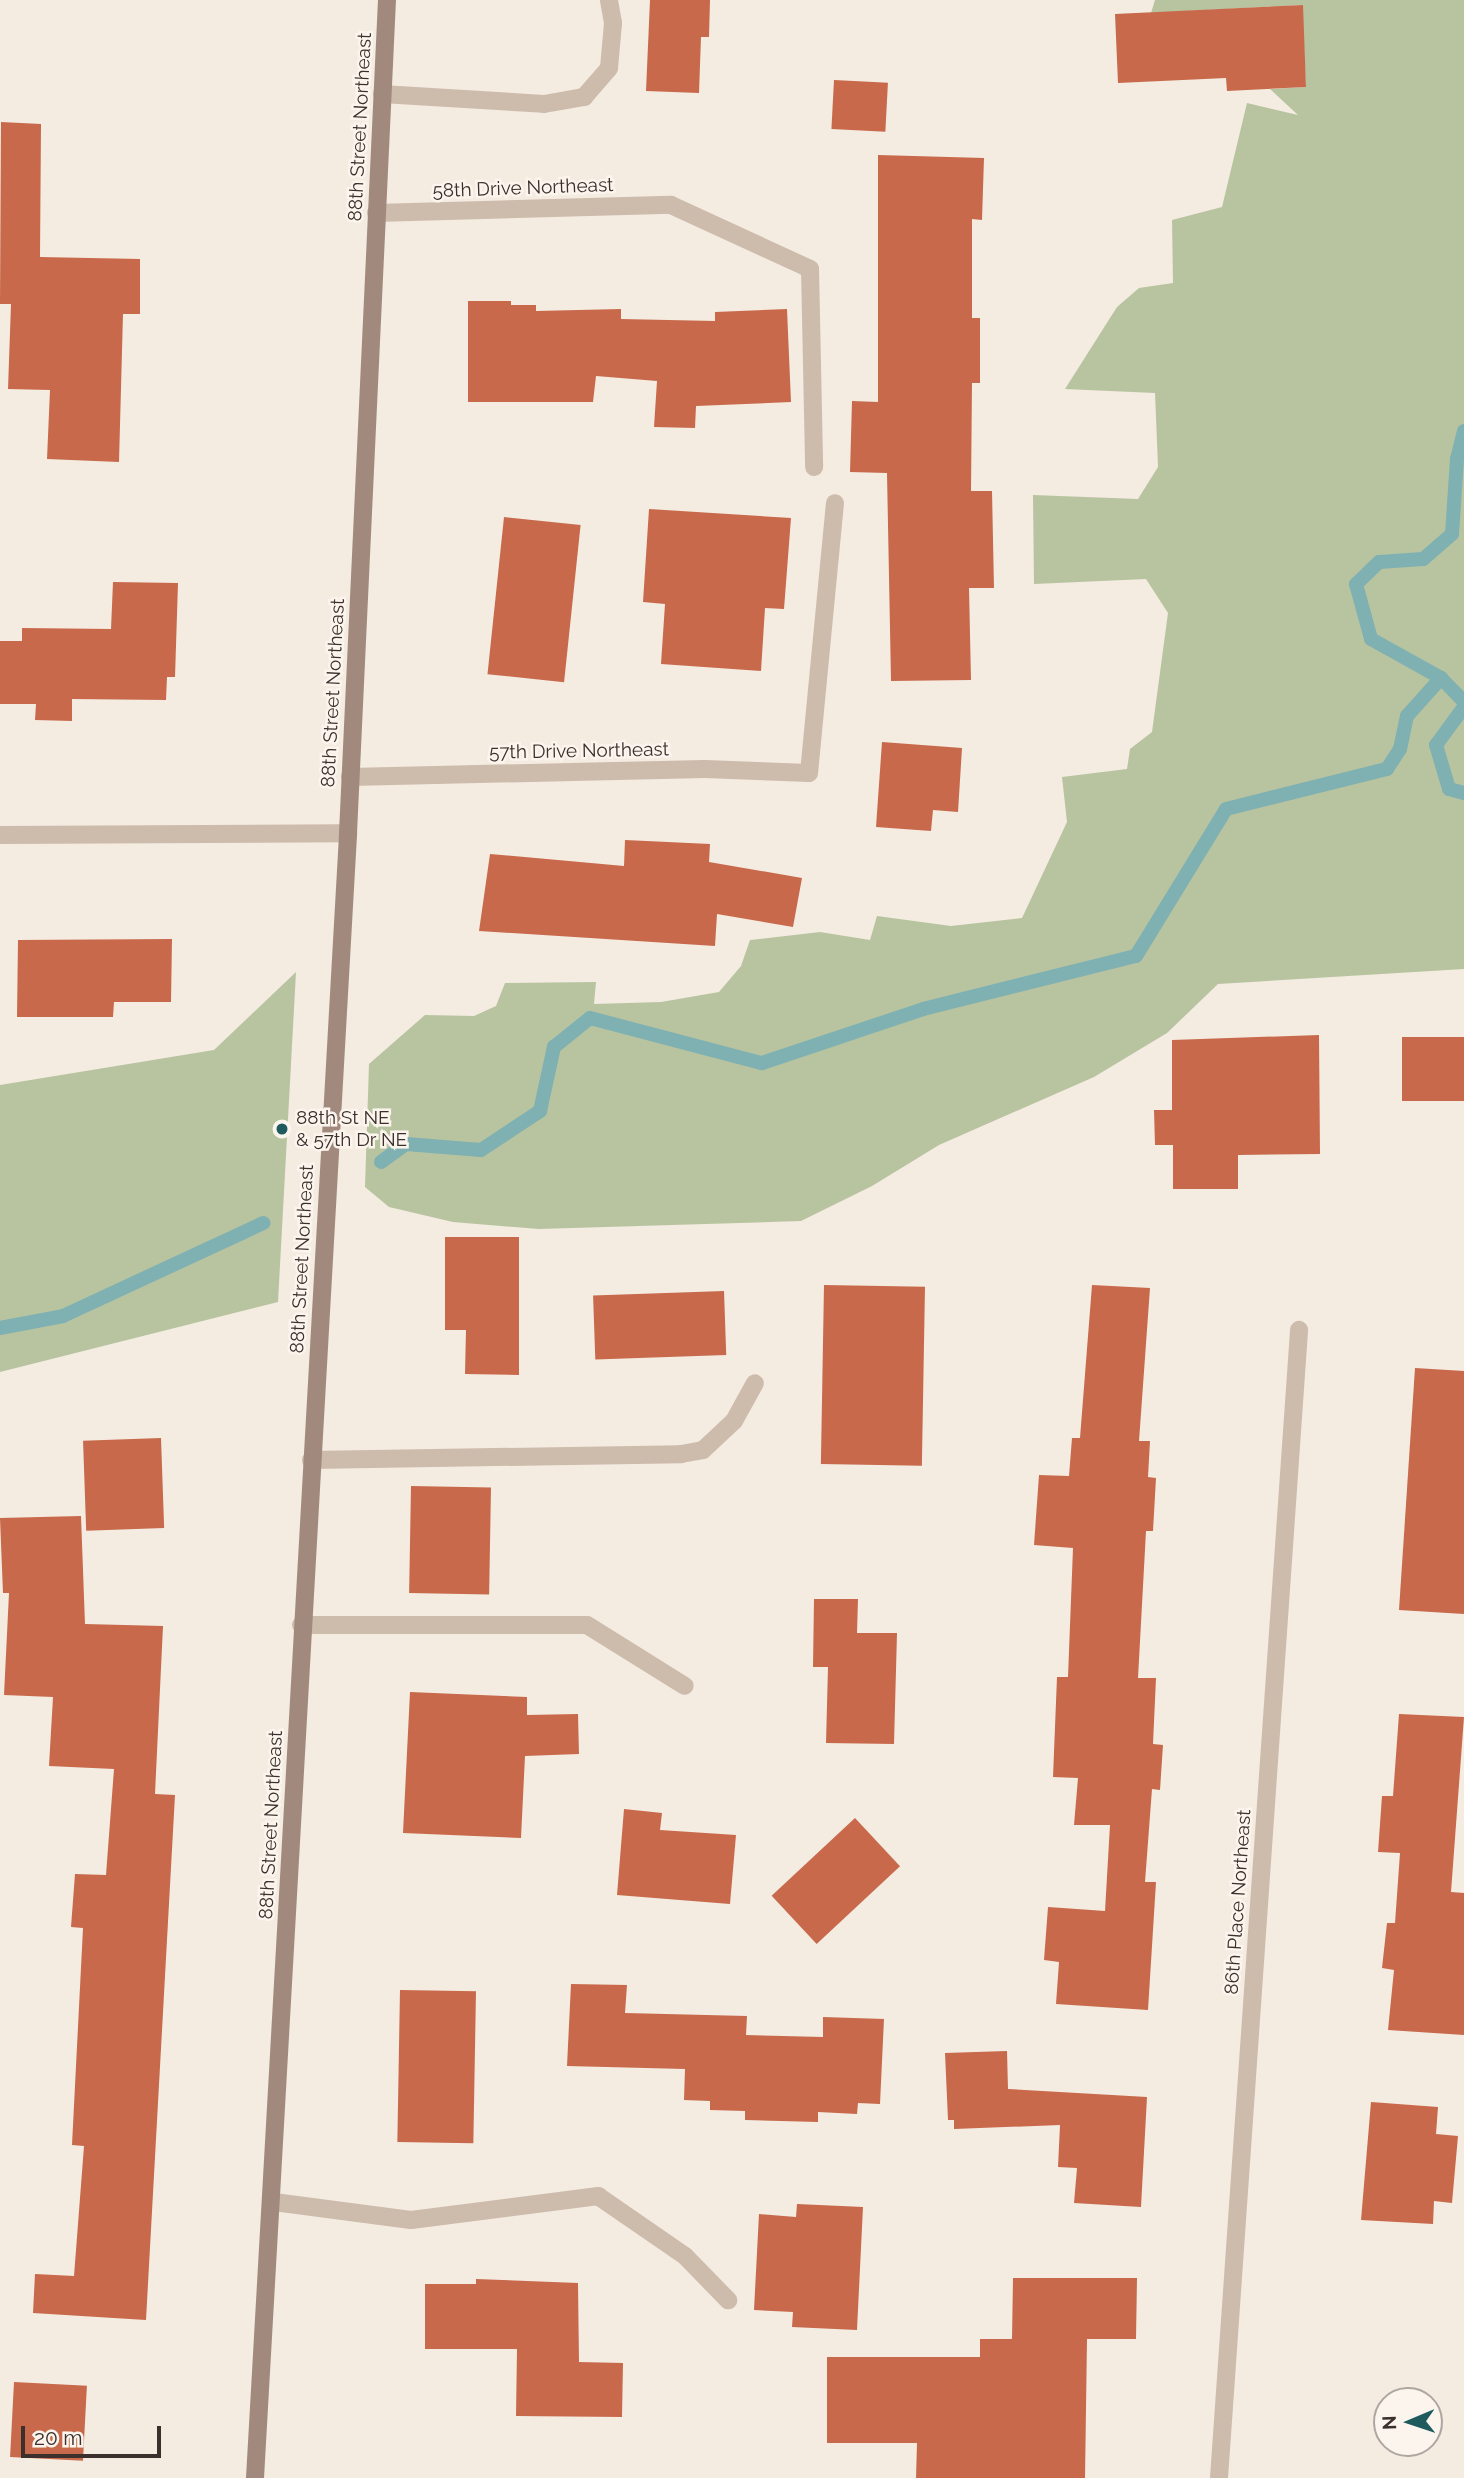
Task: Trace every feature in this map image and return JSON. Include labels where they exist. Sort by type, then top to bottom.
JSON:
[{"type":"main road","name":"88th Street Northeast","points":[[255,2478],[274,2202],[301,1625],[348,833],[387,0]]},
{"type":"street","points":[[382,94],[544,104],[584,97],[610,68],[613,23],[609,0]]},
{"type":"street","name":"58th Drive Northeast","points":[[376,213],[671,205],[810,269],[814,467]]},
{"type":"street","name":"57th Drive Northeast","points":[[350,777],[705,769],[809,773],[835,503]]},
{"type":"street","points":[[0,835],[348,833]]},
{"type":"street","name":"86th Place Northeast","points":[[1219,2478],[1299,1329]]},
{"type":"street","points":[[311,1460],[681,1454],[703,1450],[734,1421],[755,1383]]},
{"type":"street","points":[[301,1625],[587,1625],[685,1686]]},
{"type":"street","points":[[274,2202],[411,2220],[598,2196],[685,2256],[728,2300]]},
{"type":"green space","points":[[1155,0],[1464,0],[1464,969],[1218,984],[1167,1033],[1094,1077],[939,1145],[872,1186],[801,1221],[539,1229],[453,1222],[389,1207],[365,1187],[369,1064],[425,1015],[474,1016],[496,1006],[505,983],[596,982],[594,1004],[661,1002],[719,992],[741,966],[750,940],[820,932],[870,940],[877,916],[951,926],[1022,918],[1067,822],[1062,777],[1127,769],[1130,749],[1152,732],[1168,613],[1146,579],[1034,584],[1033,495],[1138,499],[1158,467],[1155,393],[1065,389],[1117,307],[1139,288],[1173,283],[1172,220],[1222,207],[1247,103],[1298,115],[1270,89],[1306,87],[1302,5],[1151,13]]},
{"type":"green space","points":[[296,972],[278,1302],[0,1372],[0,1085],[214,1050]]},
{"type":"building","points":[[650,0],[710,0],[709,37],[701,37],[699,93],[646,91]]},
{"type":"building","points":[[1303,5],[1306,87],[1227,91],[1226,78],[1118,83],[1115,14]]},
{"type":"building","points":[[834,80],[888,83],[885,132],[831,129]]},
{"type":"building","points":[[1,122],[41,124],[40,257],[140,259],[140,314],[123,314],[119,462],[47,459],[50,390],[8,389],[11,304],[0,304]]},
{"type":"building","points":[[878,155],[984,158],[982,220],[972,219],[972,318],[980,318],[980,383],[972,383],[971,491],[992,491],[994,588],[969,588],[971,680],[891,681],[887,473],[850,472],[852,401],[878,402]]},
{"type":"building","points":[[468,301],[511,301],[511,305],[536,305],[536,311],[621,309],[621,319],[715,321],[715,312],[787,309],[791,402],[696,406],[695,428],[654,427],[657,381],[596,376],[593,402],[468,402]]},
{"type":"building","points":[[649,509],[791,518],[784,609],[765,608],[761,671],[661,664],[665,604],[643,602]]},
{"type":"building","points":[[504,517],[581,525],[564,682],[487,674]]},
{"type":"building","points":[[113,582],[178,583],[175,677],[167,677],[166,700],[72,699],[72,721],[35,720],[36,704],[0,704],[0,641],[22,641],[22,628],[111,629]]},
{"type":"building","points":[[882,742],[962,748],[958,812],[933,810],[931,831],[876,827]]},
{"type":"building","points":[[625,840],[710,844],[709,862],[802,878],[793,927],[717,914],[715,946],[479,931],[490,854],[624,866]]},
{"type":"building","points":[[172,939],[171,1002],[114,1002],[113,1017],[17,1017],[18,940]]},
{"type":"building","points":[[1319,1035],[1320,1154],[1238,1155],[1238,1189],[1173,1189],[1173,1145],[1155,1145],[1154,1110],[1172,1110],[1172,1040]]},
{"type":"building","points":[[1402,1037],[1464,1037],[1464,1101],[1402,1101]]},
{"type":"building","points":[[445,1237],[519,1237],[519,1375],[465,1374],[466,1330],[445,1330]]},
{"type":"building","points":[[824,1285],[925,1287],[922,1466],[821,1464]]},
{"type":"building","points":[[1092,1285],[1150,1288],[1139,1441],[1150,1441],[1148,1477],[1156,1478],[1153,1531],[1146,1531],[1138,1678],[1156,1678],[1153,1744],[1163,1745],[1160,1790],[1152,1789],[1145,1882],[1156,1882],[1148,2010],[1056,2004],[1059,1962],[1044,1960],[1048,1907],[1105,1911],[1110,1825],[1074,1825],[1078,1778],[1053,1777],[1057,1677],[1068,1677],[1073,1548],[1034,1545],[1039,1475],[1069,1476],[1072,1438],[1080,1438]]},
{"type":"building","points":[[724,1291],[726,1355],[595,1360],[593,1296]]},
{"type":"building","points":[[1415,1368],[1464,1371],[1464,1614],[1399,1610]]},
{"type":"building","points":[[161,1438],[164,1528],[86,1531],[83,1441]]},
{"type":"building","points":[[411,1486],[491,1487],[489,1594],[409,1593]]},
{"type":"building","points":[[81,1516],[85,1624],[163,1626],[155,1794],[175,1795],[146,2320],[33,2313],[35,2274],[74,2276],[84,2146],[72,2145],[83,1928],[71,1927],[75,1874],[106,1875],[114,1769],[49,1766],[53,1697],[4,1695],[9,1593],[3,1593],[0,1518]]},
{"type":"building","points":[[814,1599],[858,1599],[857,1633],[897,1633],[894,1744],[826,1743],[828,1667],[813,1667]]},
{"type":"building","points":[[410,1692],[527,1697],[527,1715],[578,1714],[579,1754],[525,1756],[521,1838],[403,1833]]},
{"type":"building","points":[[1399,1714],[1464,1717],[1451,1892],[1464,1893],[1464,2035],[1388,2030],[1394,1970],[1382,1968],[1387,1923],[1395,1923],[1400,1853],[1378,1852],[1382,1796],[1393,1796]]},
{"type":"building","points":[[624,1809],[662,1813],[660,1830],[736,1835],[730,1904],[617,1895]]},
{"type":"building","points":[[855,1818],[900,1866],[817,1944],[772,1896]]},
{"type":"building","points":[[571,1984],[627,1985],[625,2013],[747,2016],[746,2035],[823,2037],[823,2017],[884,2019],[880,2104],[858,2103],[857,2114],[818,2112],[818,2122],[745,2120],[745,2111],[710,2110],[710,2101],[684,2100],[685,2069],[567,2066]]},
{"type":"building","points":[[400,1990],[476,1991],[473,2143],[397,2142]]},
{"type":"building","points":[[1007,2051],[1008,2089],[1147,2097],[1141,2207],[1074,2203],[1077,2168],[1058,2167],[1060,2125],[954,2129],[954,2120],[948,2120],[945,2053]]},
{"type":"building","points":[[1371,2102],[1438,2107],[1436,2134],[1458,2136],[1452,2203],[1434,2201],[1433,2224],[1361,2220]]},
{"type":"building","points":[[797,2204],[863,2207],[857,2330],[792,2327],[793,2312],[754,2310],[759,2214],[796,2217]]},
{"type":"building","points":[[1013,2278],[1137,2278],[1136,2339],[1087,2339],[1085,2478],[916,2478],[917,2443],[827,2443],[827,2357],[980,2357],[980,2339],[1012,2339]]},
{"type":"building","points":[[476,2279],[578,2283],[579,2362],[623,2363],[622,2417],[516,2416],[517,2349],[425,2349],[425,2284],[476,2284]]},
{"type":"building","points":[[14,2382],[87,2386],[83,2461],[10,2457]]},
{"type":"waterway","points":[[1464,431],[1457,459],[1452,534],[1423,559],[1379,562],[1356,584],[1371,639],[1441,678],[1464,702]]},
{"type":"waterway","points":[[381,1162],[406,1144],[481,1150],[540,1111],[554,1047],[590,1018],[762,1063],[923,1009],[1136,956],[1226,809],[1387,769],[1400,749],[1407,716],[1441,678]]},
{"type":"waterway","points":[[1464,707],[1436,745],[1449,789],[1464,793]]},
{"type":"waterway","points":[[0,1328],[63,1316],[263,1223]]},
{"type":"place","name":"88th St NE & 57th Dr NE","points":[[282,1129]]}]
